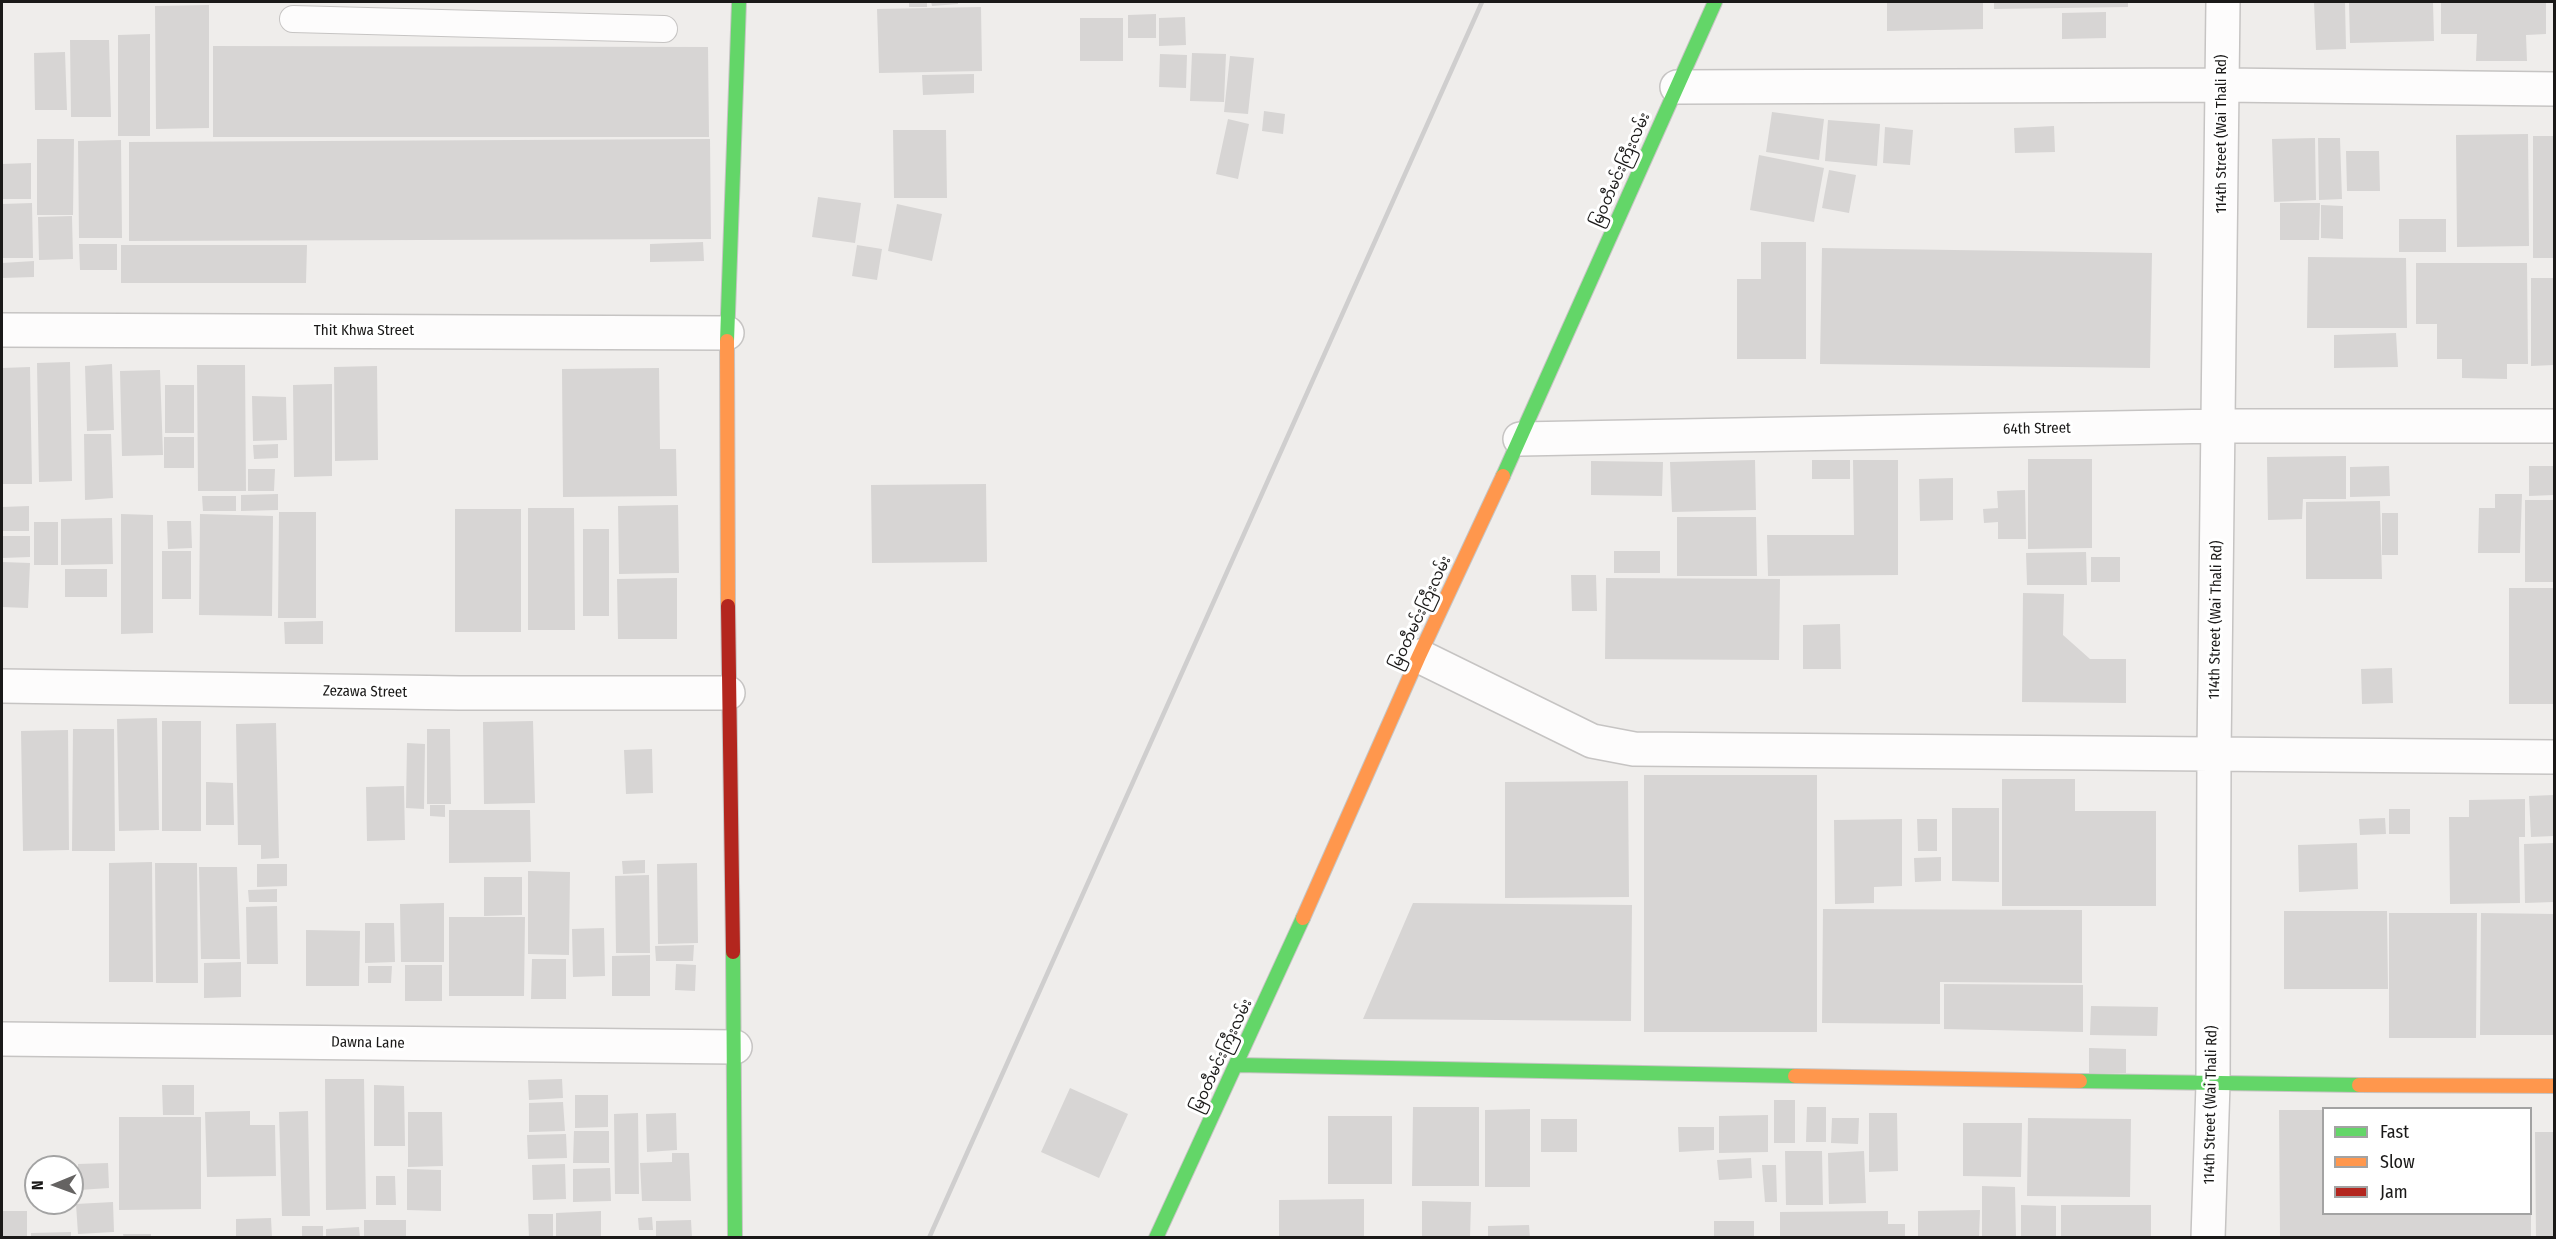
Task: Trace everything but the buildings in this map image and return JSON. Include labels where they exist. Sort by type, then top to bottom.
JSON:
[{"type":"street","points":[[735,1238],[735,1047],[728,693],[727,333],[739,2]]},
{"type":"street","name":"မြဝတီမင်းကြီးလမ်း","points":[[1156,1238],[1237,1065],[1715,2]]},
{"type":"street","name":"114th Street (Wai Thali Rd)","points":[[2208,1238],[2213,1084],[2214,753],[2220,426],[2223,2]]},
{"type":"street","points":[[1677,87],[2223,85],[2554,89]]},
{"type":"street","name":"Thit Khwa Street","points":[[2,330],[727,333]]},
{"type":"street","name":"64th Street","points":[[1520,439],[2220,426],[2554,426]]},
{"type":"street","points":[[1419,656],[1592,741],[1634,749],[2554,757]]},
{"type":"street","name":"Zezawa Street","points":[[2,686],[460,693],[728,693]]},
{"type":"street","name":"Dawna Lane","points":[[2,1039],[735,1047]]},
{"type":"street","points":[[1237,1065],[2213,1084],[2554,1086]]},
{"type":"lane","points":[[293,19],[379,11],[664,29]]},
{"type":"railway","points":[[929,1238],[1482,2]]},
{"type":"traffic: fast","points":[[727,341],[739,2]]},
{"type":"traffic: fast","points":[[1503,476],[1715,2]]},
{"type":"traffic: fast","points":[[1156,1238],[1303,918]]},
{"type":"traffic: fast","points":[[733,952],[735,1238]]},
{"type":"traffic: fast","points":[[1237,1065],[1795,1076]]},
{"type":"traffic: fast","points":[[2080,1081],[2359,1085]]},
{"type":"traffic: slow","points":[[727,341],[728,606]]},
{"type":"traffic: slow","points":[[1303,918],[1419,656],[1503,476]]},
{"type":"traffic: slow","points":[[1795,1076],[2080,1081]]},
{"type":"traffic: slow","points":[[2359,1085],[2554,1086]]},
{"type":"traffic: jam","points":[[728,606],[733,952]]}]
